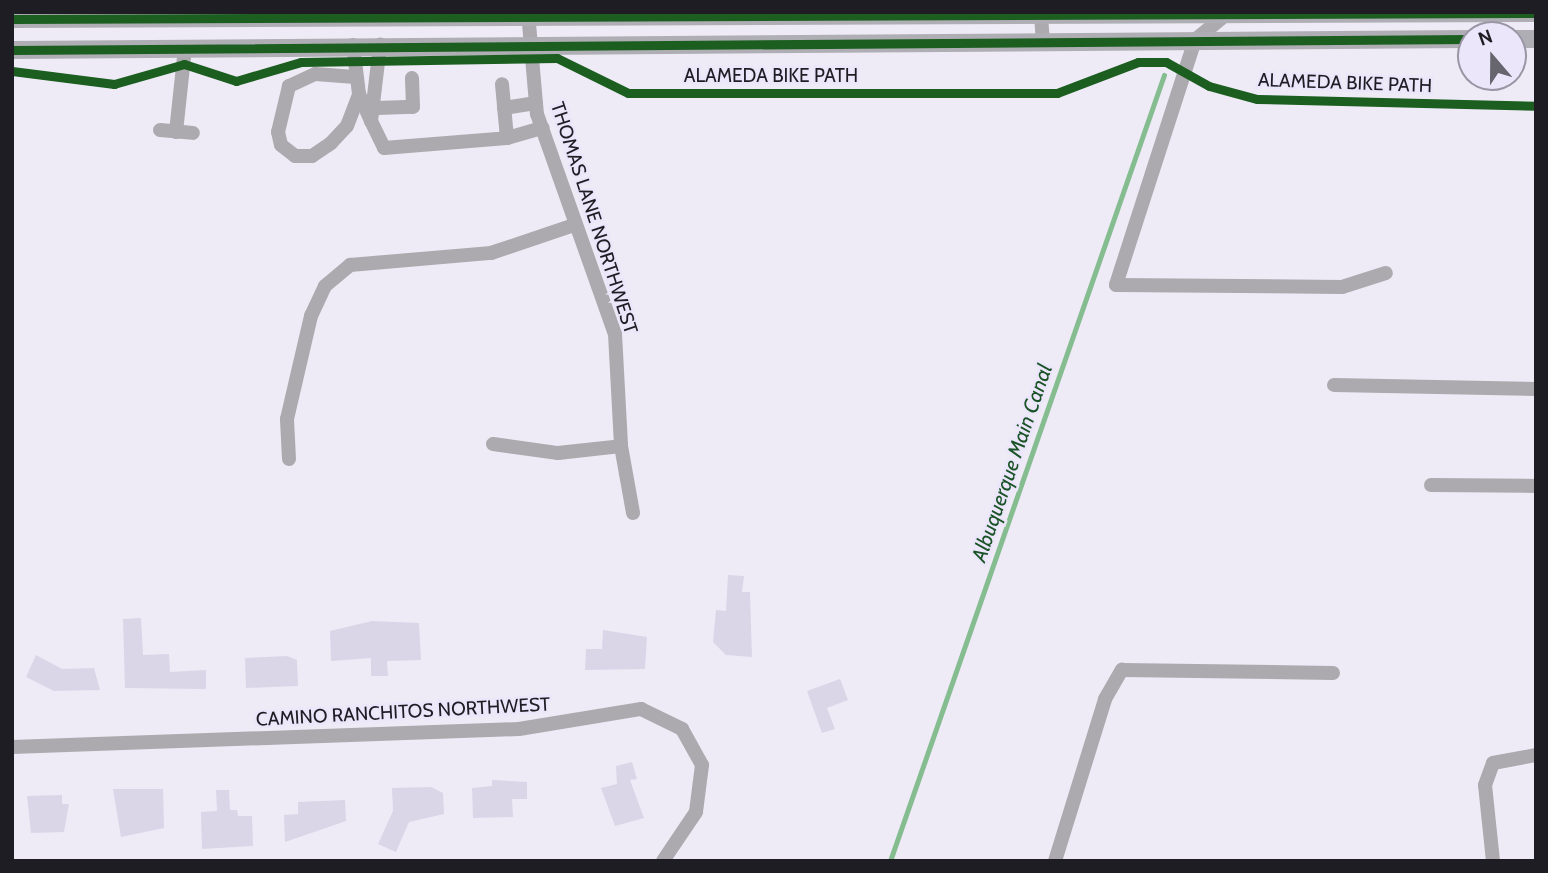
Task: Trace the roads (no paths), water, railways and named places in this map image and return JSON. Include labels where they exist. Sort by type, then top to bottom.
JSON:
[{"type":"main road","points":[[12,19],[138,15],[1536,13]]},
{"type":"main road","points":[[12,50],[530,43],[1457,39]]},
{"type":"street","points":[[1228,13],[1195,40],[1116,285],[1342,287],[1386,273]]},
{"type":"street","name":"THOMAS LANE NORTHWEST","points":[[528,15],[536,103],[542,128],[574,225],[615,334],[621,446],[633,513]]},
{"type":"street","points":[[1041,15],[1043,41]]},
{"type":"street","points":[[374,114],[380,45]]},
{"type":"street","points":[[353,46],[359,94],[374,114],[384,148],[507,138],[542,128]]},
{"type":"street","points":[[176,132],[185,48]]},
{"type":"street","points":[[355,77],[316,74],[289,86],[278,132],[281,145],[295,156],[312,156],[331,143],[347,126],[359,94]]},
{"type":"street","points":[[374,114],[413,107],[412,78]]},
{"type":"street","points":[[502,84],[507,138]]},
{"type":"street","points":[[504,107],[536,103]]},
{"type":"street","points":[[160,130],[193,133]]},
{"type":"street","points":[[289,459],[287,419],[311,316],[325,286],[350,265],[491,253],[574,225]]},
{"type":"street","points":[[1334,385],[1536,390]]},
{"type":"street","points":[[493,444],[558,453],[621,446]]},
{"type":"street","points":[[1432,485],[1536,486]]},
{"type":"street","points":[[1055,861],[1105,699],[1122,670],[1333,673]]},
{"type":"street","name":"CAMINO RANCHITOS NORTHWEST","points":[[12,747],[519,729],[641,709],[682,729],[702,765],[696,812],[663,861]]},
{"type":"street","points":[[1493,861],[1485,785],[1493,763],[1536,755]]},
{"type":"waterway","name":"Albuquerque Main Canal","points":[[890,861],[1164,75]]}]
